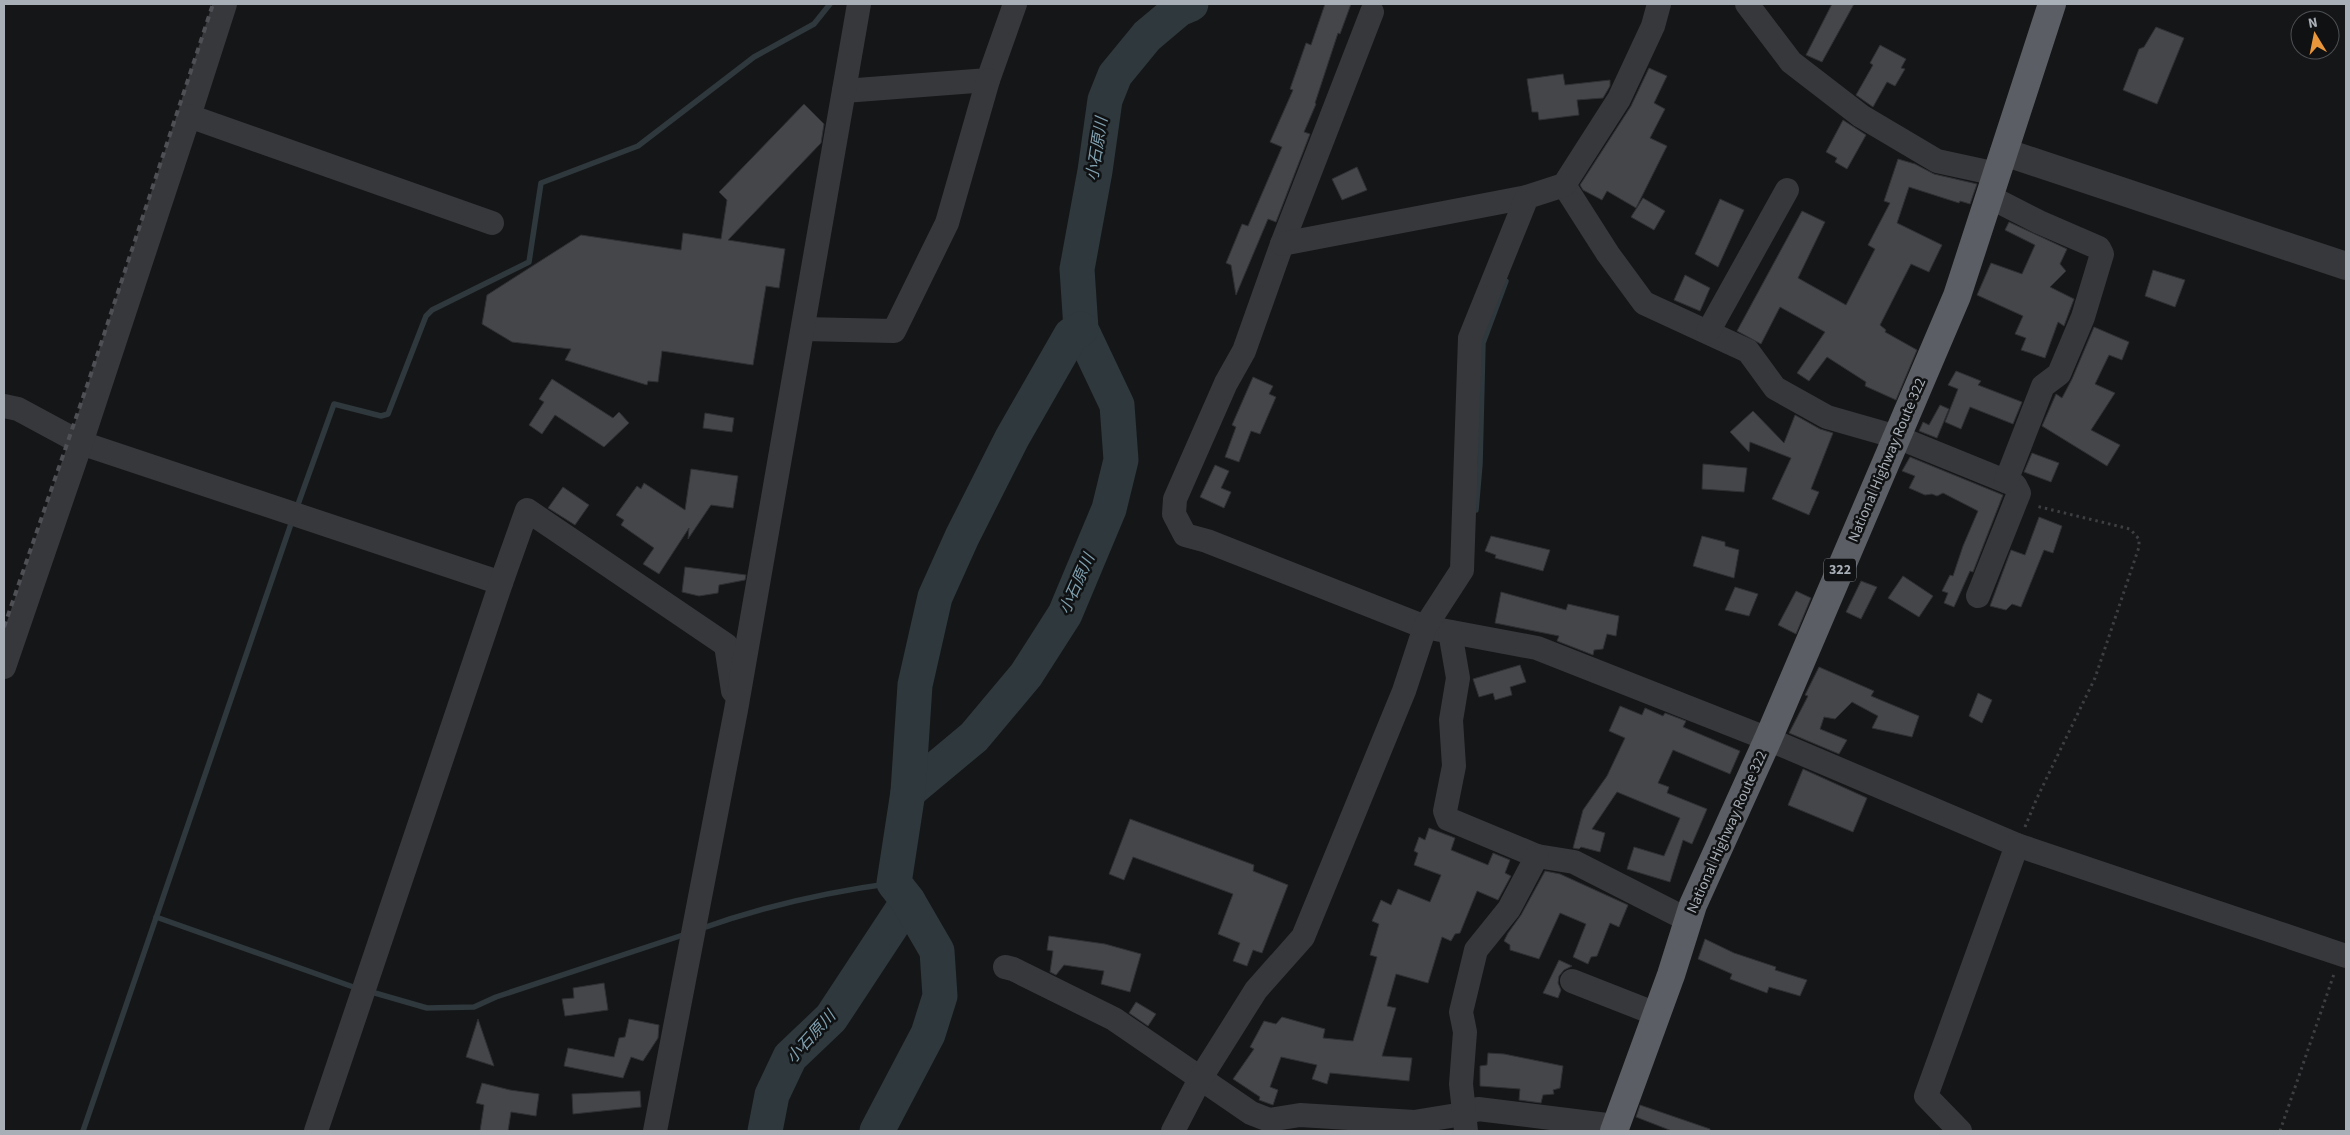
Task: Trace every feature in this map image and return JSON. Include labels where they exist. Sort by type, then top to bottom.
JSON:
[{"type":"highway","name":"National Highway Route 322","points":[[1615,1129],[1693,905],[1768,740],[1957,296],[2052,4]]},
{"type":"street","points":[[4,668],[81,443],[225,4]]},
{"type":"street","points":[[655,1131],[736,710],[859,4]]},
{"type":"street","points":[[803,329],[894,331],[947,222],[988,80],[1015,4]]},
{"type":"street","points":[[1282,244],[1566,189],[1619,99],[1653,26],[1659,4]]},
{"type":"street","points":[[1746,4],[1791,62],[1862,116],[1937,161],[1997,174],[2346,266]]},
{"type":"street","points":[[1372,12],[1282,244],[1244,351],[1226,383],[1175,499],[1174,514],[1185,535],[1207,541],[1438,630],[1537,648],[1768,740],[2017,845],[2343,955]]},
{"type":"street","points":[[844,91],[988,80]]},
{"type":"street","points":[[189,116],[492,223]]},
{"type":"street","points":[[1978,596],[2043,386],[2059,374],[2084,317],[2102,254],[2098,248],[2039,222],[1997,174]]},
{"type":"street","points":[[1566,189],[1608,254],[1644,303],[1748,351],[1775,388],[1827,416],[1897,437],[2011,491]]},
{"type":"street","points":[[1708,332],[1787,190]]},
{"type":"street","points":[[1174,1131],[1205,1083],[1256,990],[1303,937],[1404,691],[1438,630],[1462,570],[1470,338],[1526,196]]},
{"type":"street","points":[[4,406],[18,409],[81,443],[500,583]]},
{"type":"street","points":[[316,1131],[500,583],[527,510],[726,645],[736,710]]},
{"type":"street","points":[[1438,630],[1458,678],[1451,720],[1454,766],[1445,811],[1448,819],[1537,856],[1574,862],[1688,920]]},
{"type":"street","points":[[1960,1131],[1926,1096],[2017,845]]},
{"type":"street","points":[[1464,1122],[1461,1084],[1464,1032],[1461,1012],[1476,950],[1509,909],[1537,856]]},
{"type":"street","points":[[1005,967],[1114,1019],[1205,1083],[1252,1113],[1269,1120],[1298,1123],[1464,1122],[1478,1109],[1615,1129]]},
{"type":"street","points":[[1572,981],[1656,1014]]},
{"type":"path","points":[[2011,491],[2130,528],[2139,539],[2139,547],[2095,678],[2037,798],[2017,845]]},
{"type":"path","points":[[2280,1131],[2343,955]]},
{"type":"building","points":[[1325,4],[1351,4],[1340,34],[1338,33],[1316,104],[1304,132],[1310,134],[1276,222],[1268,219],[1236,295],[1231,265],[1226,263],[1242,224],[1248,226],[1282,147],[1270,142],[1293,90],[1290,89],[1306,43],[1311,45]]},
{"type":"building","points":[[1832,4],[1854,4],[1822,62],[1806,55]]},
{"type":"building","points":[[2156,27],[2184,38],[2157,104],[2123,90],[2139,49],[2144,47]]},
{"type":"building","points":[[1880,45],[1906,59],[1901,68],[1905,69],[1895,86],[1887,82],[1873,107],[1856,95],[1873,65],[1870,63]]},
{"type":"building","points":[[1649,68],[1667,76],[1654,103],[1665,109],[1650,138],[1667,146],[1636,208],[1607,191],[1602,200],[1583,190],[1580,185],[1631,106]]},
{"type":"building","points":[[1563,74],[1565,85],[1610,80],[1610,86],[1603,98],[1577,100],[1579,115],[1539,120],[1538,112],[1532,112],[1527,79]]},
{"type":"building","points":[[804,104],[824,124],[821,143],[728,240],[785,249],[779,288],[766,286],[753,365],[662,351],[658,382],[648,381],[647,385],[565,360],[571,349],[512,342],[482,324],[487,295],[581,235],[681,250],[683,233],[721,239],[727,200],[719,192]]},
{"type":"building","points":[[1843,120],[1866,135],[1847,169],[1835,162],[1837,158],[1826,152]]},
{"type":"building","points":[[1898,159],[1915,164],[1934,174],[1977,184],[1970,204],[1960,201],[1959,203],[1909,187],[1897,223],[1942,245],[1929,272],[1911,264],[1880,325],[1886,330],[1885,332],[1917,350],[1896,400],[1865,386],[1866,382],[1827,357],[1809,381],[1797,373],[1825,332],[1780,307],[1761,344],[1737,331],[1802,211],[1825,222],[1798,278],[1846,305],[1875,249],[1868,245],[1890,203],[1884,201]]},
{"type":"building","points":[[1357,167],[1367,190],[1342,200],[1332,179]]},
{"type":"building","points":[[1643,198],[1665,211],[1654,230],[1631,217]]},
{"type":"building","points":[[1720,199],[1744,210],[1718,267],[1695,254]]},
{"type":"building","points":[[2009,222],[2067,249],[2060,264],[2066,271],[2050,287],[2074,299],[2064,326],[2058,322],[2045,358],[2021,350],[2026,338],[2015,334],[2023,316],[1977,295],[1991,263],[2022,274],[2035,245],[2005,230]]},
{"type":"building","points":[[2153,270],[2185,280],[2175,307],[2145,296]]},
{"type":"building","points":[[1685,275],[1710,288],[1700,311],[1674,300]]},
{"type":"building","points":[[2094,327],[2129,342],[2122,360],[2109,355],[2095,384],[2115,393],[2091,430],[2120,445],[2107,466],[2042,426],[2056,394],[2062,398],[2072,379]]},
{"type":"building","points":[[1956,371],[1981,381],[1978,385],[2022,402],[2013,424],[1970,407],[1961,429],[1945,422],[1958,389],[1948,385]]},
{"type":"building","points":[[1253,377],[1273,386],[1269,394],[1276,397],[1260,434],[1251,431],[1239,462],[1225,457],[1236,427],[1232,425]]},
{"type":"building","points":[[552,379],[613,418],[619,412],[629,423],[604,447],[555,415],[542,434],[529,425],[544,402],[539,399]]},
{"type":"building","points":[[1940,405],[1949,409],[1937,438],[1919,431],[1923,422],[1929,425]]},
{"type":"building","points":[[1753,411],[1784,443],[1795,415],[1820,429],[1833,433],[1811,489],[1819,492],[1809,515],[1772,499],[1791,458],[1750,442],[1749,452],[1730,432]]},
{"type":"building","points":[[705,413],[734,418],[732,432],[703,428]]},
{"type":"building","points":[[2032,453],[2059,463],[2051,482],[2024,472]]},
{"type":"building","points":[[1910,457],[2003,495],[1973,572],[1970,571],[1954,607],[1944,603],[1948,593],[1942,591],[1950,575],[1953,576],[1978,511],[1943,493],[1937,496],[1932,494],[1925,495],[1909,488],[1915,476],[1902,471]]},
{"type":"building","points":[[1703,464],[1747,468],[1744,492],[1702,489]]},
{"type":"building","points":[[1215,465],[1229,471],[1221,488],[1231,492],[1224,508],[1200,497]]},
{"type":"building","points":[[691,469],[738,476],[733,508],[711,505],[688,539],[689,528],[659,574],[643,564],[654,548],[621,525],[624,520],[616,515],[637,486],[641,489],[644,483],[685,510]]},
{"type":"building","points":[[563,487],[589,505],[575,525],[548,508]]},
{"type":"building","points":[[2039,517],[2062,526],[2053,553],[2044,550],[2021,607],[2012,604],[2006,610],[1990,606],[2011,550],[2025,555]]},
{"type":"building","points":[[1491,536],[1550,550],[1543,571],[1495,558],[1496,555],[1485,551]]},
{"type":"building","points":[[1702,536],[1725,542],[1725,546],[1739,550],[1734,578],[1693,566]]},
{"type":"building","points":[[685,567],[746,575],[745,580],[719,585],[718,593],[699,596],[682,592]]},
{"type":"building","points":[[1903,576],[1933,596],[1919,617],[1888,598]]},
{"type":"building","points":[[1861,581],[1877,587],[1861,619],[1846,612]]},
{"type":"building","points":[[1735,587],[1758,594],[1749,616],[1725,610]]},
{"type":"building","points":[[1796,591],[1811,598],[1796,634],[1778,625]]},
{"type":"building","points":[[1501,592],[1566,610],[1568,604],[1619,616],[1616,636],[1607,634],[1603,649],[1594,650],[1593,655],[1557,641],[1559,636],[1495,623]]},
{"type":"building","points":[[1520,665],[1526,682],[1510,687],[1512,695],[1495,700],[1493,693],[1479,697],[1473,679]]},
{"type":"building","points":[[1819,667],[1874,691],[1871,696],[1919,716],[1912,737],[1872,728],[1878,716],[1852,702],[1835,719],[1824,717],[1820,729],[1847,740],[1839,754],[1789,733],[1808,696],[1805,695]]},
{"type":"building","points":[[1978,693],[1992,700],[1982,723],[1969,716]]},
{"type":"building","points":[[1620,706],[1642,715],[1645,708],[1663,716],[1665,713],[1686,721],[1683,727],[1740,751],[1730,774],[1673,750],[1658,783],[1669,787],[1667,793],[1707,809],[1692,844],[1683,840],[1670,882],[1627,869],[1634,847],[1664,856],[1680,818],[1617,792],[1592,829],[1605,833],[1600,852],[1581,847],[1579,849],[1573,848],[1583,810],[1607,776],[1625,738],[1609,731]]},
{"type":"building","points":[[1803,769],[1867,798],[1853,832],[1788,805]]},
{"type":"building","points":[[1130,819],[1254,865],[1253,871],[1288,885],[1262,953],[1253,950],[1247,966],[1233,961],[1240,943],[1218,934],[1233,894],[1133,857],[1124,880],[1109,874]]},
{"type":"building","points":[[1429,828],[1455,838],[1451,850],[1488,865],[1493,853],[1510,860],[1505,873],[1511,876],[1498,900],[1477,891],[1460,933],[1455,934],[1451,941],[1442,937],[1428,983],[1396,974],[1387,1006],[1396,1008],[1382,1056],[1412,1058],[1409,1081],[1330,1073],[1327,1084],[1312,1079],[1317,1065],[1281,1057],[1270,1087],[1278,1090],[1273,1105],[1259,1100],[1260,1097],[1233,1079],[1254,1049],[1250,1047],[1264,1021],[1276,1024],[1282,1017],[1325,1029],[1323,1038],[1353,1041],[1377,957],[1370,955],[1379,924],[1372,921],[1381,900],[1391,905],[1398,889],[1430,902],[1441,875],[1414,865],[1418,853],[1414,851],[1419,837],[1425,840]]},
{"type":"building","points":[[1545,871],[1560,874],[1628,905],[1619,927],[1610,923],[1597,956],[1591,957],[1588,964],[1573,957],[1586,924],[1560,913],[1539,959],[1510,950],[1510,945],[1504,941],[1521,915]]},
{"type":"building","points":[[1049,936],[1105,944],[1141,954],[1130,992],[1101,984],[1104,971],[1064,965],[1056,975],[1050,972],[1053,951],[1047,950]]},
{"type":"building","points":[[1705,939],[1734,953],[1776,967],[1775,970],[1807,980],[1800,996],[1769,987],[1767,993],[1730,979],[1732,974],[1698,959]]},
{"type":"building","points":[[1559,960],[1572,966],[1564,970],[1559,976],[1558,983],[1561,990],[1558,998],[1543,993]]},
{"type":"building","points":[[604,983],[608,1010],[565,1016],[562,999],[574,998],[573,988]]},
{"type":"building","points":[[1136,1002],[1156,1014],[1148,1026],[1129,1013]]},
{"type":"building","points":[[478,1019],[494,1066],[466,1057]]},
{"type":"building","points":[[629,1019],[659,1025],[658,1038],[643,1061],[631,1057],[623,1078],[564,1066],[568,1048],[614,1057],[619,1038],[625,1037]]},
{"type":"building","points":[[1488,1053],[1504,1054],[1563,1066],[1560,1088],[1553,1090],[1554,1094],[1543,1095],[1541,1103],[1519,1100],[1520,1089],[1480,1086],[1480,1066],[1487,1065]]},
{"type":"building","points":[[482,1083],[510,1090],[539,1094],[536,1116],[511,1112],[508,1131],[480,1131],[484,1105],[476,1103]]},
{"type":"building","points":[[640,1091],[641,1107],[573,1114],[572,1094]]},
{"type":"building","points":[[1640,1105],[1710,1129],[1710,1131],[1672,1131],[1636,1117]]},
{"type":"waterway","points":[[296,510],[334,404],[381,416],[388,414],[426,316],[432,310],[529,262],[541,183],[638,146],[754,57],[814,24],[830,4]]},
{"type":"waterway","name":"小石原川","points":[[908,792],[974,737],[1026,675],[1065,614],[1109,509],[1121,460],[1117,405],[1081,329],[1077,269],[1095,171],[1105,100],[1115,75],[1147,36],[1179,9],[1191,4]]},
{"type":"waterway","points":[[1476,510],[1480,464],[1483,343],[1506,281]]},
{"type":"waterway","name":"小石原川","points":[[877,1131],[928,1034],[940,996],[937,951],[908,901],[894,883],[908,792],[915,685],[935,597],[962,537],[1012,438],[1071,335],[1081,329]]},
{"type":"waterway","points":[[83,1131],[293,518]]},
{"type":"waterway","points":[[700,929],[748,913],[796,901],[894,883]]},
{"type":"waterway","name":"小石原川","points":[[765,1131],[772,1095],[790,1057],[831,1018],[908,901]]},
{"type":"waterway","points":[[156,917],[359,989]]},
{"type":"waterway","points":[[368,991],[427,1008],[474,1007],[496,997],[686,934]]},
{"type":"railway","points":[[4,627],[89,380],[213,4]]}]
